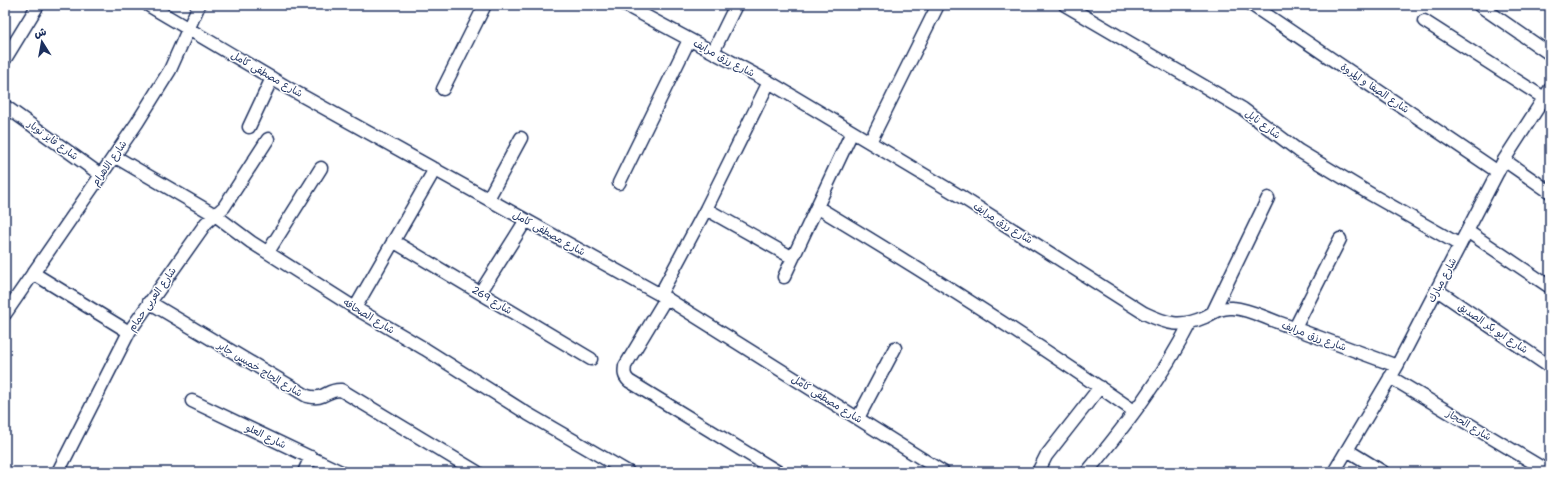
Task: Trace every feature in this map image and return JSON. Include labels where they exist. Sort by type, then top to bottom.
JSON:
[{"type":"street","points":[[5,59],[38,5]]},
{"type":"street","name":"شارع مصطفى كامل","points":[[148,5],[272,78],[663,296],[943,472]]},
{"type":"street","name":"شارع الاهرام","points":[[7,307],[33,273],[137,123],[170,70],[199,5]]},
{"type":"street","points":[[443,89],[485,5]]},
{"type":"street","name":"شارع رزق مرايف","points":[[625,5],[769,82],[963,198],[1144,313],[1170,324],[1183,324],[1213,312],[1234,308],[1295,328],[1397,366]]},
{"type":"street","points":[[712,52],[736,5]]},
{"type":"street","points":[[870,142],[938,5]]},
{"type":"street","name":"شارع نايل","points":[[1065,5],[1243,109],[1299,151],[1372,195],[1460,244]]},
{"type":"street","name":"شارع الصفا و المروة","points":[[1252,5],[1498,172]]},
{"type":"street","points":[[1479,5],[1550,54]]},
{"type":"street","points":[[1424,21],[1548,94]]},
{"type":"street","points":[[619,183],[689,40]]},
{"type":"street","points":[[249,127],[272,78]]},
{"type":"street","points":[[769,82],[624,372],[625,377],[629,381],[778,472]]},
{"type":"street","name":"شارع مبارك","points":[[1334,472],[1397,366],[1504,160],[1548,94]]},
{"type":"street","name":"شارع فايز نوبار","points":[[5,106],[101,175]]},
{"type":"street","points":[[784,277],[852,132]]},
{"type":"street","points":[[488,199],[521,138]]},
{"type":"street","name":"شارع العربى حمام","points":[[58,472],[129,332],[206,222],[224,207],[268,139]]},
{"type":"street","name":"شارع الصحافه","points":[[114,156],[215,214],[251,242],[355,308],[425,349],[528,414],[628,472]]},
{"type":"street","points":[[1504,160],[1550,192]]},
{"type":"street","points":[[268,252],[321,168]]},
{"type":"street","points":[[355,308],[435,169]]},
{"type":"street","points":[[1213,312],[1268,198]]},
{"type":"street","points":[[817,207],[1001,321],[1134,411]]},
{"type":"street","points":[[706,209],[793,258]]},
{"type":"street","points":[[480,293],[526,220]]},
{"type":"street","points":[[1467,231],[1550,287]]},
{"type":"street","points":[[1295,328],[1340,239]]},
{"type":"street","name":"شارع 269","points":[[393,241],[591,359]]},
{"type":"street","points":[[33,273],[129,332]]},
{"type":"street","name":"شارع ابو بكر الصديق","points":[[1437,290],[1550,367]]},
{"type":"street","name":"شارع الحاج خميس جابر","points":[[149,302],[307,396],[318,398],[336,390],[344,391],[477,472]]},
{"type":"street","points":[[1087,472],[1134,411],[1179,345],[1190,322]]},
{"type":"street","points":[[858,418],[895,348]]},
{"type":"street","name":"شارع الحجاز","points":[[1390,377],[1549,472]]},
{"type":"street","points":[[1038,472],[1046,456],[1054,445],[1100,387]]},
{"type":"street","name":"شارع العلو","points":[[192,401],[341,472]]},
{"type":"street","points":[[1347,450],[1384,472]]},
{"type":"street","points":[[304,472],[311,457]]}]
